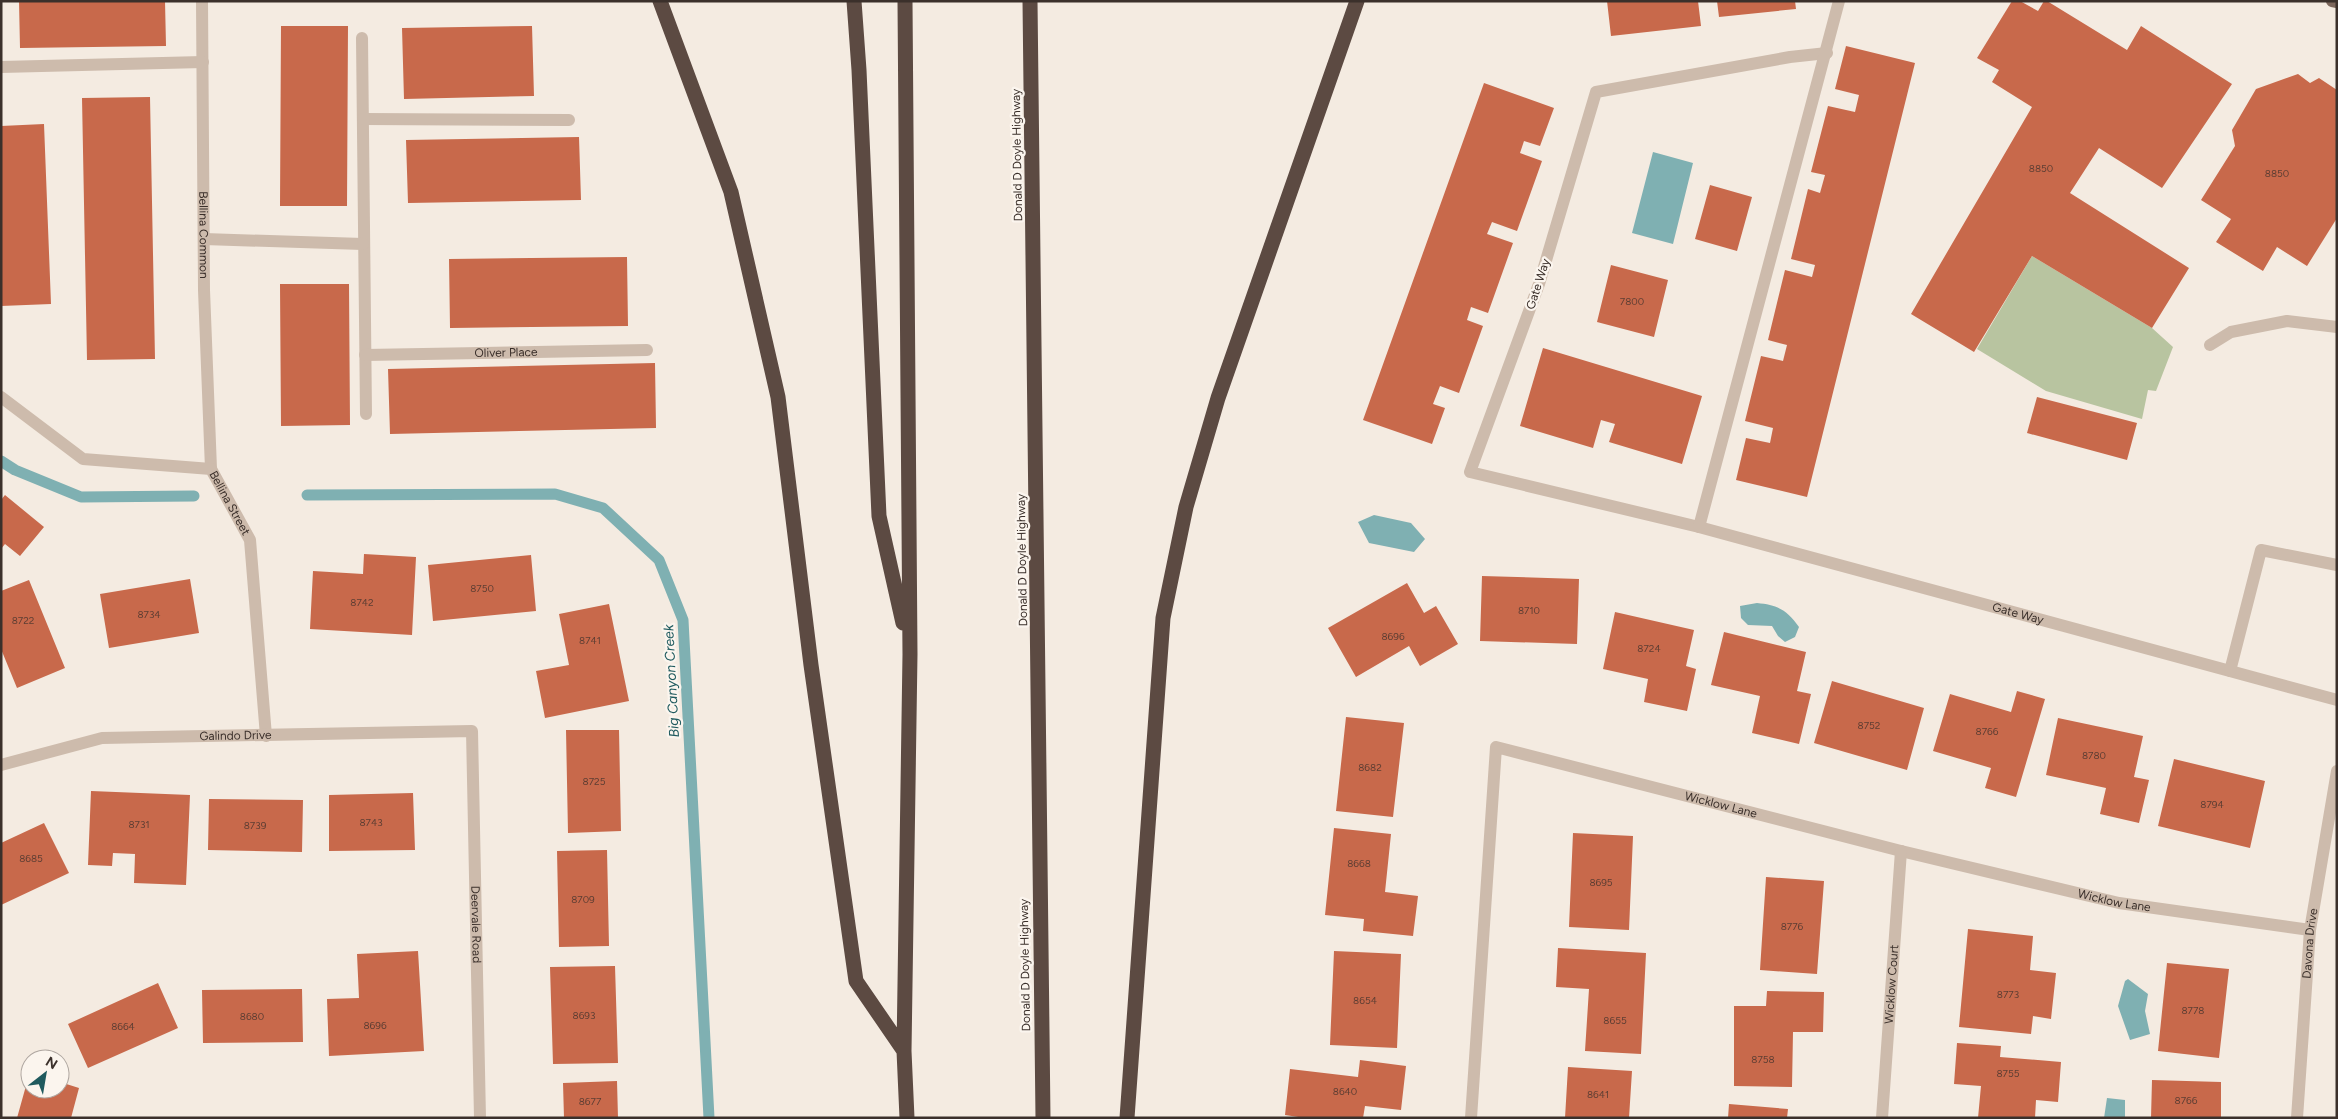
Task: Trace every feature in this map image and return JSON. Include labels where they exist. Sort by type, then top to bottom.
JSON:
[{"type":"highway","points":[[660,1],[731,192],[778,397],[812,666],[856,980],[904,1051]]},
{"type":"highway","points":[[854,1],[860,90],[879,516],[910,654]]},
{"type":"highway","points":[[905,1],[910,654],[904,1051],[907,1118]]},
{"type":"highway","name":"Donald D Doyle Highway","points":[[1030,1],[1043,1118]]},
{"type":"highway","points":[[1127,1118],[1165,609],[1186,507],[1218,398],[1357,1]]},
{"type":"main road","points":[[2332,1],[2337,2]]},
{"type":"street","name":"Bellina Common","points":[[202,1],[206,379],[211,469]]},
{"type":"street","points":[[1699,527],[1827,53],[1839,1]]},
{"type":"street","points":[[362,38],[366,414]]},
{"type":"street","name":"Gate Way","points":[[1827,53],[1790,57],[1596,92],[1539,284],[1470,472],[1699,527],[2337,700]]},
{"type":"street","points":[[1,67],[203,62]]},
{"type":"street","points":[[363,119],[570,120]]},
{"type":"street","points":[[204,239],[363,244]]},
{"type":"street","points":[[2210,345],[2231,332],[2287,321],[2337,327]]},
{"type":"street","name":"Oliver Place","points":[[365,355],[647,350]]},
{"type":"street","name":"Bellina Street","points":[[1,397],[82,459],[211,469],[250,540],[266,736]]},
{"type":"street","points":[[2230,671],[2261,550],[2337,565]]},
{"type":"street","name":"Galindo Drive","points":[[1,765],[102,738],[266,736],[472,730]]},
{"type":"street","name":"Deervale Road","points":[[472,730],[480,1118]]},
{"type":"street","name":"Wicklow Lane","points":[[1471,1118],[1496,747],[1901,851],[2119,904],[2310,930]]},
{"type":"street","name":"Davona Drive","points":[[2297,1118],[2310,930],[2337,771]]},
{"type":"street","name":"Wicklow Court","points":[[1882,1118],[1901,851]]},
{"type":"green space","points":[[2032,256],[2152,328],[2173,347],[2156,391],[2148,390],[2142,419],[2046,391],[1977,349]]},
{"type":"water","points":[[1653,152],[1693,163],[1673,244],[1632,233]]},
{"type":"water","points":[[1374,515],[1411,523],[1425,539],[1414,552],[1369,543],[1358,522]]},
{"type":"water","points":[[1757,603],[1771,605],[1786,612],[1799,627],[1795,637],[1785,642],[1778,636],[1772,626],[1748,625],[1741,618],[1740,606]]},
{"type":"water","points":[[2128,979],[2148,994],[2145,1011],[2150,1034],[2130,1040],[2118,1006],[2125,981]]},
{"type":"water","points":[[2107,1098],[2125,1100],[2125,1118],[2104,1118]]},
{"type":"building","points":[[19,1],[165,1],[166,46],[20,48]]},
{"type":"building","points":[[1607,1],[1698,1],[1701,26],[1611,36]]},
{"type":"building","points":[[1717,1],[1795,1],[1796,9],[1719,17]]},
{"type":"building","points":[[2012,1],[2020,1],[2038,11],[2044,1],[2047,1],[2127,50],[2141,26],[2232,84],[2162,188],[2099,148],[2070,193],[2189,268],[2152,328],[2032,256],[1974,352],[1911,314],[2032,107],[1992,82],[1999,70],[1977,58]]},
{"type":"building","points":[[281,26],[348,26],[347,206],[280,206]]},
{"type":"building","points":[[532,26],[534,96],[404,99],[402,28]]},
{"type":"building","points":[[1846,46],[1915,63],[1807,497],[1736,480],[1746,438],[1770,443],[1773,428],[1745,421],[1761,356],[1783,361],[1787,345],[1768,340],[1785,270],[1812,277],[1815,265],[1791,259],[1808,189],[1820,193],[1825,175],[1811,172],[1828,106],[1855,112],[1859,95],[1835,89]]},
{"type":"building","points":[[2298,74],[2310,83],[2319,78],[2337,90],[2337,218],[2307,266],[2277,247],[2263,271],[2216,242],[2231,219],[2201,200],[2235,146],[2232,130],[2256,89]]},
{"type":"building","points":[[1484,83],[1554,108],[1540,146],[1524,141],[1520,153],[1542,161],[1517,231],[1492,222],[1487,234],[1513,243],[1488,313],[1471,307],[1467,320],[1483,326],[1459,393],[1440,386],[1433,404],[1445,408],[1432,444],[1363,420]]},
{"type":"building","points":[[150,97],[155,359],[87,360],[82,98]]},
{"type":"building","points":[[44,124],[51,304],[1,306],[1,126]]},
{"type":"building","points":[[579,137],[581,200],[408,203],[406,140]]},
{"type":"building","points":[[1710,185],[1752,197],[1737,251],[1695,239]]},
{"type":"building","points":[[627,257],[628,326],[450,328],[449,259]]},
{"type":"building","points":[[1611,265],[1668,280],[1654,337],[1597,322]]},
{"type":"building","points":[[280,284],[349,284],[350,425],[281,426]]},
{"type":"building","points":[[1543,348],[1702,396],[1682,464],[1609,442],[1615,424],[1601,420],[1593,448],[1520,426]]},
{"type":"building","points":[[655,363],[656,428],[390,434],[388,369]]},
{"type":"building","points":[[2037,397],[2137,423],[2127,460],[2027,433]]},
{"type":"building","points":[[5,495],[44,527],[20,556],[5,544],[1,549],[1,500]]},
{"type":"building","points":[[364,554],[416,557],[412,635],[310,629],[313,571],[363,574]]},
{"type":"building","points":[[531,555],[536,611],[433,621],[428,565]]},
{"type":"building","points":[[1482,576],[1579,579],[1577,644],[1480,641]]},
{"type":"building","points":[[190,579],[199,633],[109,648],[100,594]]},
{"type":"building","points":[[29,580],[65,668],[17,688],[1,649],[1,591]]},
{"type":"building","points":[[1407,583],[1424,613],[1436,606],[1458,644],[1420,666],[1409,646],[1356,677],[1328,628]]},
{"type":"building","points":[[609,604],[629,701],[545,718],[536,671],[569,665],[559,614]]},
{"type":"building","points":[[1615,612],[1694,630],[1686,666],[1696,669],[1687,711],[1644,702],[1648,679],[1603,669]]},
{"type":"building","points":[[1724,632],[1806,652],[1797,691],[1811,694],[1799,744],[1752,733],[1760,696],[1711,685]]},
{"type":"building","points":[[1832,681],[1924,708],[1907,770],[1814,743]]},
{"type":"building","points":[[2017,691],[2045,699],[2016,797],[1985,788],[1991,768],[1933,751],[1950,694],[2011,712]]},
{"type":"building","points":[[1346,717],[1404,723],[1393,817],[1336,811]]},
{"type":"building","points":[[2058,718],[2143,736],[2134,777],[2149,780],[2139,823],[2100,814],[2106,788],[2046,775]]},
{"type":"building","points":[[566,730],[619,730],[621,831],[568,833]]},
{"type":"building","points":[[2174,759],[2265,781],[2250,848],[2158,826]]},
{"type":"building","points":[[91,791],[190,795],[186,885],[134,883],[135,854],[113,853],[112,866],[88,865]]},
{"type":"building","points":[[413,793],[415,850],[329,851],[329,795]]},
{"type":"building","points":[[209,799],[303,800],[302,852],[208,850]]},
{"type":"building","points":[[44,823],[69,873],[1,905],[1,843]]},
{"type":"building","points":[[1334,828],[1391,834],[1385,892],[1418,896],[1413,936],[1363,931],[1364,919],[1325,915]]},
{"type":"building","points":[[1573,833],[1633,836],[1629,930],[1569,927]]},
{"type":"building","points":[[607,850],[609,946],[559,947],[557,851]]},
{"type":"building","points":[[1766,877],[1824,881],[1817,974],[1760,970]]},
{"type":"building","points":[[1968,929],[2033,936],[2030,970],[2056,973],[2051,1019],[2033,1016],[2031,1034],[1959,1027]]},
{"type":"building","points":[[1558,948],[1646,953],[1641,1054],[1585,1051],[1589,989],[1556,987]]},
{"type":"building","points":[[418,951],[424,1051],[329,1056],[327,999],[359,998],[357,954]]},
{"type":"building","points":[[1334,951],[1401,954],[1397,1048],[1330,1045]]},
{"type":"building","points":[[2167,963],[2229,969],[2219,1058],[2158,1051]]},
{"type":"building","points":[[615,966],[618,1063],[553,1064],[550,967]]},
{"type":"building","points":[[158,983],[178,1028],[88,1068],[68,1024]]},
{"type":"building","points":[[302,989],[303,1042],[203,1043],[202,990]]},
{"type":"building","points":[[1767,991],[1824,992],[1823,1032],[1793,1032],[1792,1087],[1734,1086],[1734,1006],[1766,1006]]},
{"type":"building","points":[[1957,1043],[2001,1046],[2000,1057],[2061,1062],[2058,1102],[2036,1100],[2035,1118],[1978,1118],[1981,1086],[1954,1084]]},
{"type":"building","points":[[1360,1060],[1406,1066],[1401,1110],[1365,1106],[1363,1118],[1305,1118],[1285,1115],[1290,1069],[1358,1077]]},
{"type":"building","points":[[1568,1067],[1632,1071],[1629,1118],[1565,1118]]},
{"type":"building","points":[[2152,1080],[2221,1082],[2221,1118],[2151,1118]]},
{"type":"building","points":[[617,1081],[618,1118],[564,1118],[563,1083]]},
{"type":"building","points":[[70,1085],[79,1088],[71,1118],[17,1118],[22,1099],[70,1099]]},
{"type":"building","points":[[1729,1104],[1788,1109],[1787,1118],[1728,1118]]},
{"type":"waterway","name":"Big Canyon Creek","points":[[1,461],[15,470],[81,497],[194,496]]},
{"type":"waterway","name":"Big Canyon Creek","points":[[307,495],[555,494],[603,508],[659,560],[683,620],[709,1118]]}]
